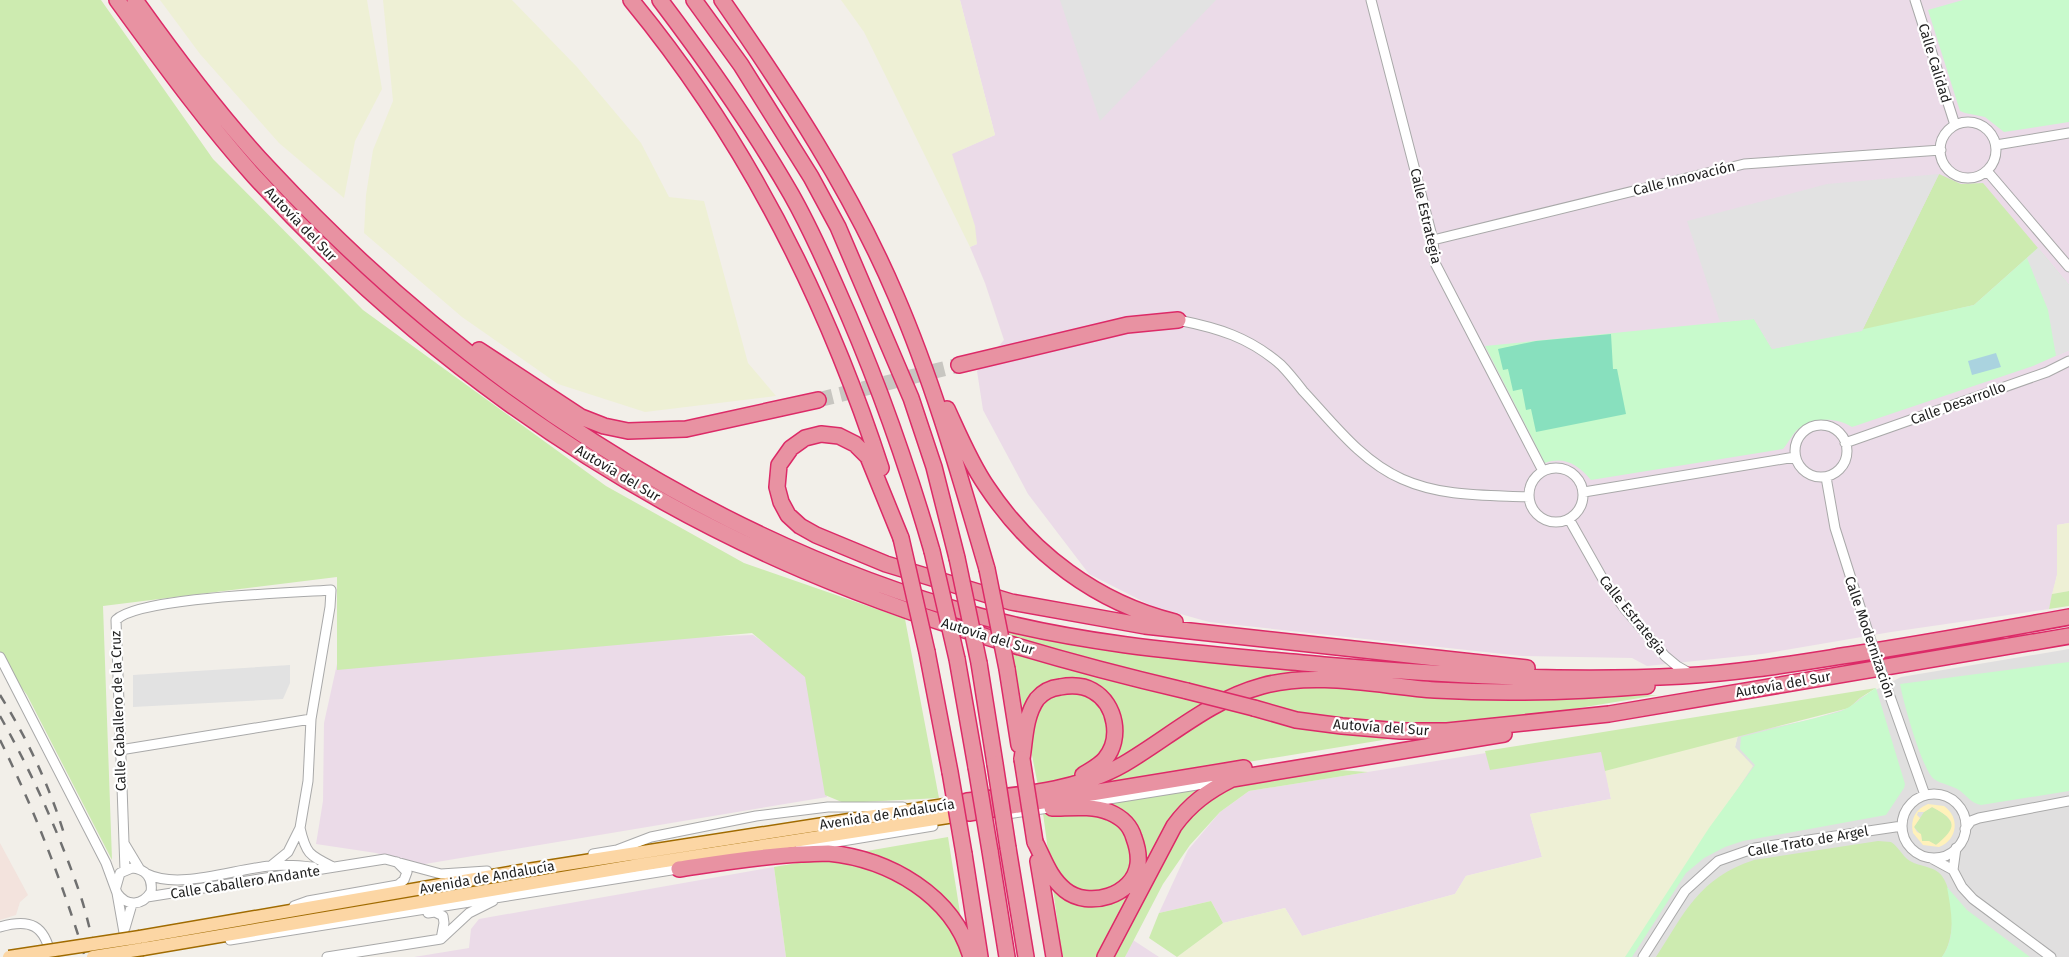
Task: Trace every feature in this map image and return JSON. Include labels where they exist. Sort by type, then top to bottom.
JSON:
[{"type":"highway","name":"Autovía del Sur","points":[[117,0],[206,119],[257,178],[326,250],[389,309],[450,359],[532,419],[585,454],[708,525],[803,570],[938,621],[1023,648],[1296,720],[1400,731],[1447,730],[1609,714],[2069,636]]},
{"type":"highway","name":"Autovía del Sur","points":[[135,0],[244,142],[310,211],[437,330],[521,393],[636,468],[752,530],[854,574],[928,601],[984,618],[1039,630],[1167,650],[1368,669],[1501,678],[1693,675],[1802,663],[2069,618]]},
{"type":"highway","points":[[631,0],[702,98],[742,159],[783,232],[829,325],[863,413],[901,538],[927,652],[950,772],[980,957]]},
{"type":"highway","points":[[654,0],[693,43]]},
{"type":"highway","points":[[660,0],[693,43],[735,104],[791,195],[818,248],[852,323],[888,410],[910,474],[932,551],[957,659],[1008,957]]},
{"type":"highway","points":[[694,0],[741,65],[811,177],[838,227],[911,398],[934,468],[957,558],[978,664],[1026,957]]},
{"type":"highway","points":[[722,0],[783,88],[829,164],[856,213],[896,295],[922,362],[957,464],[987,569],[1022,759],[1054,957]]},
{"type":"highway","points":[[385,282],[483,353],[581,417],[604,426],[628,431],[686,429],[818,400]]},
{"type":"highway","points":[[959,365],[1127,325],[1178,320]]},
{"type":"highway","points":[[922,362],[941,395],[986,486],[1011,521],[1038,549],[1071,575],[1107,597],[1162,619],[1232,635]]},
{"type":"highway","points":[[901,538],[868,457],[855,444],[839,436],[820,434],[805,438],[791,448],[779,465],[777,487],[781,502],[788,515],[800,526],[816,535],[886,564],[1011,602],[1145,626],[1506,667],[1561,671],[1638,671],[1662,676]]},
{"type":"highway","points":[[968,807],[1091,779],[1123,764],[1228,698],[1262,685],[1286,681],[1330,681],[1434,690],[1521,693],[1684,683],[1802,663]]},
{"type":"highway","points":[[968,807],[1012,789],[1070,779],[1093,769],[1105,760],[1112,748],[1115,728],[1107,704],[1093,690],[1082,686],[1070,685],[1052,688],[1043,693],[1036,700],[1029,714],[1022,759]]},
{"type":"highway","points":[[1104,957],[1174,826],[1199,798],[1232,779],[1426,748],[1609,714]]},
{"type":"highway","points":[[968,807],[1366,748],[1511,732]]},
{"type":"highway","points":[[1035,842],[1048,872],[1066,892],[1076,897],[1087,900],[1107,897],[1116,893],[1133,876],[1138,865],[1138,847],[1132,830],[1122,818],[1107,811],[1087,807],[1052,808]]},
{"type":"highway","points":[[679,868],[779,855],[827,853],[862,860],[902,875],[931,895],[960,929],[971,957]]},
{"type":"main road","name":"Avenida de Andalucía","points":[[94,957],[142,943],[271,914],[515,872],[933,806],[968,807]]},
{"type":"main road","name":"Avenida de Andalucía","points":[[9,957],[142,943],[390,906],[968,807]]},
{"type":"street","name":"Calle Estrategia","points":[[1372,0],[1433,240],[1435,263],[1543,472]]},
{"type":"street","name":"Calle Calidad","points":[[1915,0],[1955,125]]},
{"type":"street","points":[[1966,122],[1977,123],[1987,129],[1996,145],[1994,161],[1987,171],[1976,176],[1960,176],[1946,166],[1940,150],[1943,138],[1955,125],[1966,122]]},
{"type":"street","points":[[1996,145],[2069,133]]},
{"type":"street","name":"Calle Innovación","points":[[1433,240],[1744,164],[1940,150]]},
{"type":"street","points":[[1987,171],[2069,267]]},
{"type":"street","points":[[1178,320],[1219,328],[1252,344],[1281,366],[1346,438],[1370,460],[1402,479],[1445,493],[1529,497]]},
{"type":"street","name":"Calle Desarrollo","points":[[1845,443],[2038,375],[2069,361]]},
{"type":"street","points":[[1818,425],[1835,429],[1845,443],[1845,461],[1840,468],[1826,477],[1810,475],[1798,464],[1795,457],[1797,440],[1802,432],[1810,427],[1818,425]]},
{"type":"street","points":[[1584,492],[1795,457]]},
{"type":"street","points":[[1560,469],[1571,472],[1579,481],[1584,492],[1582,506],[1569,519],[1558,521],[1540,517],[1532,507],[1529,497],[1530,486],[1534,478],[1543,472],[1560,469]]},
{"type":"street","name":"Calle Modernización","points":[[1826,477],[1835,528],[1868,632],[1925,795]]},
{"type":"street","name":"Calle Estrategia","points":[[1569,519],[1604,582],[1625,609],[1665,656],[1677,666],[1693,675]]},
{"type":"street","name":"Calle Caballero de la Cruz","points":[[123,872],[124,842],[114,625],[122,614],[161,604],[331,590],[330,607],[311,719]]},
{"type":"street","points":[[0,657],[106,863],[116,890],[127,957]]},
{"type":"street","points":[[120,750],[311,719],[308,781],[300,828],[288,852],[272,865]]},
{"type":"street","name":"Avenida de Andalucía","points":[[389,916],[972,819],[1232,779]]},
{"type":"street","points":[[1966,828],[1962,812],[1951,799],[1942,795],[1925,795],[1916,800],[1908,807],[1902,826],[1904,835],[1914,850],[1953,870],[1962,887],[1973,899],[2051,957]]},
{"type":"street","points":[[1931,858],[1945,856],[1956,848],[1971,821],[2069,801]]},
{"type":"street","points":[[584,861],[651,836],[756,816],[828,807],[933,806]]},
{"type":"street","points":[[1962,812],[1979,818]]},
{"type":"street","name":"Calle Trato de Argel","points":[[1642,957],[1685,891],[1718,861],[1755,848],[1902,826]]},
{"type":"street","points":[[300,828],[303,842],[309,854],[334,867],[385,859],[395,860],[441,874],[515,872]]},
{"type":"street","name":"Calle Caballero de la Cruz","points":[[124,842],[143,871]]},
{"type":"street","points":[[1953,870],[1956,848]]},
{"type":"street","points":[[482,872],[617,850]]},
{"type":"street","points":[[271,914],[308,901],[398,885],[404,880],[407,872],[395,860]]},
{"type":"street","points":[[106,863],[123,872]]},
{"type":"street","name":"Calle Caballero Andante","points":[[143,871],[156,878],[176,881],[272,865],[334,867]]},
{"type":"street","name":"Calle Caballero Andante","points":[[147,897],[334,867]]},
{"type":"street","points":[[132,868],[143,871],[152,885],[147,897],[138,903],[132,904],[121,898],[116,890],[117,880],[123,872],[132,868]]},
{"type":"street","points":[[327,957],[441,939],[469,913],[505,896]]},
{"type":"street","points":[[124,932],[132,904]]},
{"type":"street","points":[[142,943],[246,938],[389,916],[434,912],[443,916],[444,923],[441,939]]},
{"type":"street","points":[[0,928],[26,922],[38,928],[48,942],[51,957]]},
{"type":"shaded area","points":[[960,0],[2069,0],[2069,523],[2057,525],[2057,575],[2049,609],[1891,632],[1762,654],[1647,666],[1632,658],[1522,656],[1209,622],[1152,606],[1089,574],[1028,494],[983,410],[977,371],[1004,340],[985,283],[970,247],[977,244],[951,154],[995,135]]},
{"type":"shaded area","points":[[1060,0],[1216,0],[1100,121]]},
{"type":"shaded area","points":[[1939,174],[1862,331],[1772,349],[1754,319],[1720,322],[1687,221],[1827,184]]},
{"type":"shaded area","points":[[2038,248],[2069,285],[2069,350],[2056,356],[2048,310],[2027,258]]},
{"type":"shaded area","points":[[753,635],[811,676],[827,797],[419,865],[376,853],[316,844],[323,801],[324,723],[337,664],[523,644]]},
{"type":"shaded area","points":[[2069,649],[2069,957],[1624,957],[1735,747],[1738,735],[1813,719],[1849,708],[1860,698],[1901,677]]},
{"type":"shaded area","points":[[290,665],[290,683],[283,699],[133,707],[133,675]]},
{"type":"shaded area","points":[[1602,751],[1611,799],[1530,814],[1542,857],[1466,876],[1455,894],[1302,936],[1285,908],[1223,923],[1211,901],[1159,913],[1188,850],[1220,812],[1249,791],[1486,753]]},
{"type":"shaded area","points":[[0,843],[28,895],[20,902],[16,915],[0,920]]},
{"type":"shaded area","points":[[774,867],[786,957],[414,957],[469,948],[471,929],[479,919]]},
{"type":"shaded area","points":[[1133,940],[1159,957],[1125,957]]},
{"type":"green space","points":[[0,0],[101,0],[213,159],[363,310],[606,486],[744,563],[905,619],[939,798],[844,803],[825,795],[805,677],[752,633],[337,670],[337,577],[103,606],[112,860],[27,695],[1,660],[0,655]]},
{"type":"green space","points":[[160,0],[367,0],[382,89],[355,141],[344,198],[279,143],[200,54]]},
{"type":"green space","points":[[383,0],[512,0],[577,67],[641,143],[669,197],[704,201],[748,363],[776,396],[645,412],[558,384],[462,317],[364,233],[366,195],[373,150],[393,101]]},
{"type":"green space","points":[[841,0],[960,0],[995,135],[952,154],[975,226],[977,244],[970,247],[864,32]]},
{"type":"green space","points":[[1963,0],[2069,0],[2069,122],[2004,132],[1985,117],[1960,111],[1928,10]]},
{"type":"green space","points":[[1939,174],[1961,184],[1983,183],[2038,248],[1974,305],[1862,331]]},
{"type":"green space","points":[[2038,248],[2069,285],[2069,350],[2033,366],[1852,427],[1831,420],[1810,423],[1797,430],[1783,449],[1591,480],[1571,463],[1552,461],[1545,463],[1485,346],[1754,319],[1772,349],[1974,305]]},
{"type":"green space","points":[[1611,334],[1613,369],[1617,369],[1626,414],[1536,432],[1531,409],[1526,410],[1522,389],[1513,391],[1508,369],[1503,370],[1498,349],[1536,341]]},
{"type":"green space","points":[[2069,523],[2069,591],[2052,594],[2057,575],[2057,525]]},
{"type":"green space","points":[[2069,591],[2069,606],[2049,609],[2052,594]]},
{"type":"green space","points":[[1007,628],[1350,672],[1521,698],[1658,695],[1040,796]]},
{"type":"green space","points":[[2069,662],[2069,791],[1981,805],[1972,801],[1959,790],[1934,779],[1929,773],[1909,719],[1900,684]]},
{"type":"green space","points":[[1876,688],[1849,708],[1605,771],[1601,752],[1490,770],[1485,751]]},
{"type":"green space","points":[[1876,688],[1905,784],[1886,815],[1743,841],[1725,847],[1704,858],[1686,873],[1632,957],[1625,957],[1709,828],[1755,765],[1740,749],[1741,737],[1839,712]]},
{"type":"green space","points":[[1738,735],[1735,747],[1753,766],[1626,957],[1177,957],[1223,923],[1285,908],[1302,936],[1455,894],[1466,876],[1542,857],[1530,814],[1611,799],[1605,771]]},
{"type":"green space","points":[[1338,770],[1368,772],[1249,791],[1220,812],[1190,845],[1163,884],[1125,957],[1062,957],[1043,813],[1173,791]]},
{"type":"green space","points":[[1932,807],[1945,815],[1952,823],[1950,833],[1936,845],[1928,841],[1922,841],[1921,835],[1914,827],[1924,812]]},
{"type":"green space","points":[[948,837],[967,957],[786,957],[774,867]]},
{"type":"green space","points":[[1878,841],[1891,842],[1910,861],[1931,868],[1942,876],[1949,894],[1952,928],[1947,949],[1942,957],[1656,957],[1695,898],[1720,876],[1735,867],[1754,860]]},
{"type":"green space","points":[[1947,887],[1967,910],[2030,957],[1942,957],[1950,941],[1952,923]]},
{"type":"green space","points":[[1211,901],[1223,923],[1177,957],[1149,938],[1159,913]]},
{"type":"sand","points":[[1928,804],[1944,806],[1953,816],[1955,828],[1953,834],[1945,844],[1939,847],[1923,845],[1913,833],[1912,824],[1914,816],[1920,809]],"holes":[[[1932,807],[1947,816],[1952,824],[1948,834],[1936,845],[1929,841],[1922,841],[1921,834],[1914,827],[1920,818],[1917,815],[1918,812],[1924,812]]]},
{"type":"water","points":[[1996,353],[2001,367],[1972,375],[1968,361]]},
{"type":"tunnel","points":[[818,400],[959,365]]},
{"type":"railway","points":[[0,695],[20,729],[37,764],[65,837]]},
{"type":"railway","points":[[0,716],[34,781],[63,848],[82,902],[97,957]]},
{"type":"railway","points":[[0,740],[25,793],[47,847],[85,957]]}]
